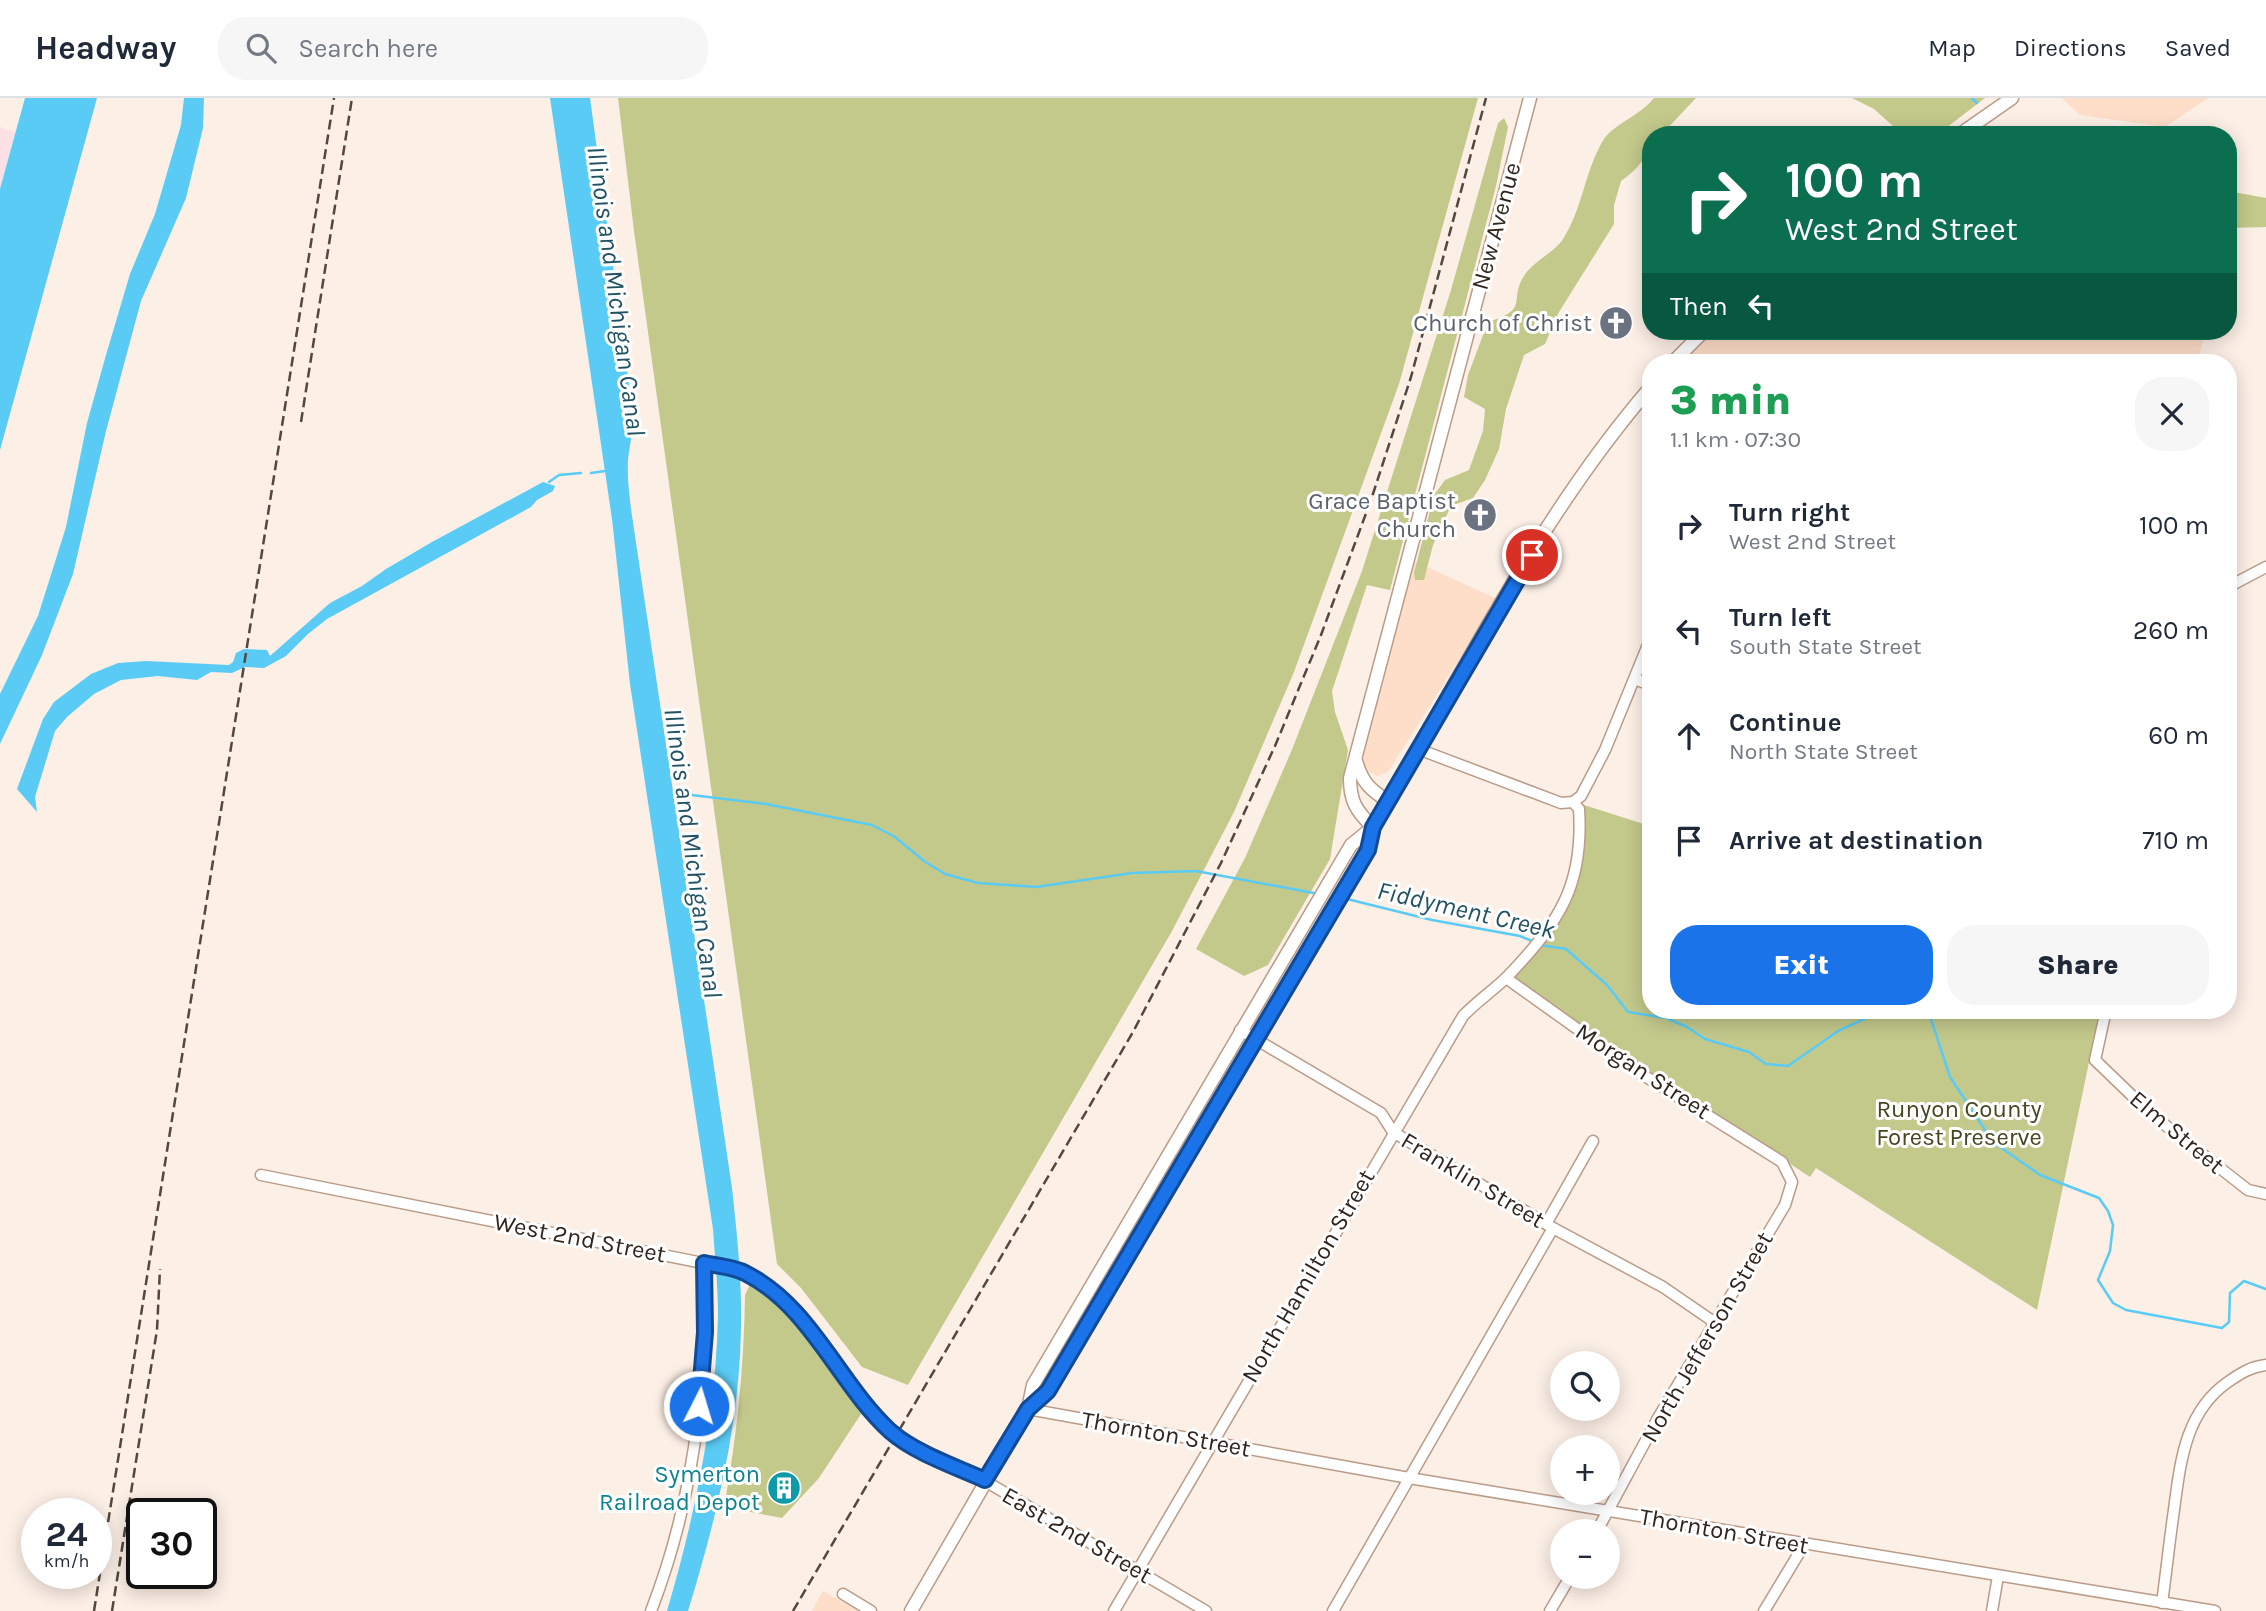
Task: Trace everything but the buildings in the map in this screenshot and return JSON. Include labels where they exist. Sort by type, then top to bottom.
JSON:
[{"type":"main road","name":"New Avenue","points":[[1373,827],[1357,811],[1350,795],[1350,778],[1530,98]]},
{"type":"main road","points":[[1972,126],[2012,98]]},
{"type":"main road","points":[[1681,354],[1695,340]]},
{"type":"main road","points":[[911,1611],[985,1480],[1028,1409],[1048,1391],[1323,928],[1368,850],[1373,827],[1571,491],[1642,398]]},
{"type":"main road","points":[[1356,761],[1361,777],[1371,791],[1388,801]]},
{"type":"main road","points":[[1028,1409],[1033,1385],[1240,1030],[1339,863],[1351,845],[1373,827]]},
{"type":"street","points":[[2237,582],[2266,567]]},
{"type":"street","points":[[1418,749],[1561,803],[1573,802],[1581,796],[1605,750],[1642,661]]},
{"type":"street","points":[[1635,679],[1642,682]]},
{"type":"street","name":"North Hamilton Street","points":[[1114,1611],[1211,1441],[1463,1016],[1481,996],[1506,978],[1563,907],[1572,884],[1580,821],[1579,809],[1573,802]]},
{"type":"street","name":"Morgan Street","points":[[1506,978],[1632,1068],[1782,1162]]},
{"type":"street","name":"Elm Street","points":[[2104,1019],[2095,1060],[2151,1114],[2245,1188],[2266,1194]]},
{"type":"street","name":"Franklin Street","points":[[1240,1030],[1381,1113],[1393,1132],[1550,1226],[1663,1287],[1714,1322]]},
{"type":"street","points":[[1333,1611],[1550,1226],[1593,1141]]},
{"type":"street","name":"North Jefferson Street","points":[[1604,1519],[1657,1418],[1785,1205],[1792,1182],[1782,1162]]},
{"type":"street","name":"West 2nd Street","points":[[261,1175],[743,1271],[768,1288],[798,1315],[852,1387],[896,1436],[985,1480]]},
{"type":"street","points":[[652,1611],[688,1490],[704,1353],[704,1263]]},
{"type":"street","points":[[2166,1606],[2180,1460],[2189,1431],[2200,1409],[2214,1391],[2250,1367],[2266,1364]]},
{"type":"street","name":"Thornton Street","points":[[1028,1409],[1608,1512],[2166,1606],[2215,1611]]},
{"type":"street","name":"East 2nd Street","points":[[985,1480],[1206,1611]]},
{"type":"street","points":[[1764,1611],[1804,1545]]},
{"type":"street","points":[[1992,1611],[1998,1576]]},
{"type":"street","points":[[1550,1611],[1563,1589]]},
{"type":"street","points":[[843,1594],[871,1611]]},
{"type":"shaded area","points":[[2062,98],[2208,98],[2166,126],[2080,115]]},
{"type":"shaded area","points":[[0,127],[16,132],[0,189]]},
{"type":"shaded area","points":[[1703,340],[2203,340],[2200,354],[1690,354]]},
{"type":"shaded area","points":[[1414,561],[1497,599],[1388,772],[1377,776],[1364,770],[1362,758]]},
{"type":"shaded area","points":[[823,1591],[858,1611],[812,1611]]},
{"type":"green space","points":[[618,98],[1478,98],[1399,384],[1294,672],[1234,812],[1172,931],[908,1385],[862,1367],[801,1288],[777,1264],[634,231]]},
{"type":"green space","points":[[1654,98],[1696,98],[1670,126],[1642,126],[1642,161],[1621,181],[1614,205],[1614,224],[1559,312],[1545,344],[1524,355],[1506,409],[1499,449],[1485,480],[1473,498],[1451,506],[1433,545],[1424,580],[1415,580],[1414,573],[1434,495],[1445,480],[1469,470],[1483,431],[1485,409],[1464,397],[1468,375],[1488,322],[1510,313],[1516,304],[1524,276],[1563,239],[1604,139]]},
{"type":"green space","points":[[1852,98],[1985,98],[1949,126],[1893,126],[1874,109]]},
{"type":"green space","points":[[1504,118],[1508,127],[1496,186],[1390,590],[1367,585],[1332,691],[1335,712],[1348,750],[1330,859],[1268,965],[1244,976],[1196,949],[1245,858],[1291,752],[1362,571],[1451,290],[1498,123]]},
{"type":"green space","points":[[2237,193],[2266,198],[2266,227],[2237,228]]},
{"type":"green space","name":"Runyon County Forest Preserve","points":[[1581,804],[1642,823],[1642,1019],[2098,1019],[2037,1310],[1816,1168],[1810,1177],[1732,1125],[1635,1066],[1513,978],[1556,925],[1570,902],[1578,879],[1582,837]]},
{"type":"green space","points":[[750,1284],[783,1310],[798,1326],[863,1411],[819,1478],[782,1518],[724,1507],[739,1401],[745,1295]]},
{"type":"water","points":[[25,98],[97,98],[0,450],[0,189]]},
{"type":"water","points":[[184,98],[204,98],[203,128],[186,198],[141,301],[106,431],[73,574],[42,655],[0,744],[0,694],[38,616],[66,527],[87,423],[130,274],[155,214],[181,125]]},
{"type":"water","name":"Illinois and Michigan Canal","points":[[550,98],[590,98],[633,413],[628,466],[631,509],[732,1188],[737,1240],[741,1327],[736,1399],[725,1471],[688,1611],[667,1611],[695,1502],[713,1390],[718,1315],[713,1229],[630,684],[612,519]]},
{"type":"water","points":[[543,482],[555,486],[553,491],[537,500],[531,507],[327,619],[286,656],[264,668],[245,667],[232,673],[211,672],[197,680],[158,676],[121,680],[94,694],[55,731],[35,797],[37,812],[17,789],[43,719],[54,702],[91,674],[118,663],[146,661],[229,665],[236,653],[244,649],[267,650],[270,656],[330,603],[432,542]]},
{"type":"waterway","points":[[1972,98],[1977,103]]},
{"type":"waterway","points":[[591,473],[605,471]]},
{"type":"waterway","points":[[549,482],[559,475],[581,473]]},
{"type":"waterway","name":"Fiddyment Creek","points":[[675,793],[766,804],[872,825],[895,837],[945,874],[978,883],[1036,887],[1132,873],[1196,871],[1319,894]]},
{"type":"waterway","name":"Fiddyment Creek","points":[[1343,898],[1432,920],[1520,936],[1534,942]]},
{"type":"waterway","name":"Fiddyment Creek","points":[[1540,945],[1566,949],[1607,985],[1628,1012],[1642,1014]]},
{"type":"waterway","name":"Fiddyment Creek","points":[[1668,1019],[1705,1039],[1749,1052],[1766,1064],[1788,1066],[1838,1031],[1864,1019]]},
{"type":"waterway","name":"Fiddyment Creek","points":[[1931,1019],[1950,1077],[1993,1142],[2040,1175],[2099,1198],[2108,1211],[2113,1225],[2110,1251],[2098,1280],[2113,1303],[2126,1310],[2222,1328],[2229,1322],[2230,1293],[2244,1281],[2266,1289]]},
{"type":"railway","points":[[94,1611],[334,98]]},
{"type":"railway","points":[[301,422],[352,98]]},
{"type":"railway","points":[[793,1611],[1133,1032],[1221,863],[1275,746],[1321,635],[1371,500],[1411,377],[1486,98]]},
{"type":"railway","points":[[112,1611],[157,1330],[160,1269]]},
{"type":"place","name":"Church of Christ","points":[[1616,323]]},
{"type":"place","name":"Grace Baptist Church","points":[[1480,515]]},
{"type":"place","name":"Symerton Railroad Depot","points":[[784,1488]]},
{"type":"route","points":[[699,1406],[705,1332],[704,1263],[743,1271],[757,1279],[798,1315],[886,1428],[902,1440],[985,1480],[1028,1409],[1048,1391],[1266,1023],[1368,850],[1373,827],[1471,655],[1532,555]]}]
